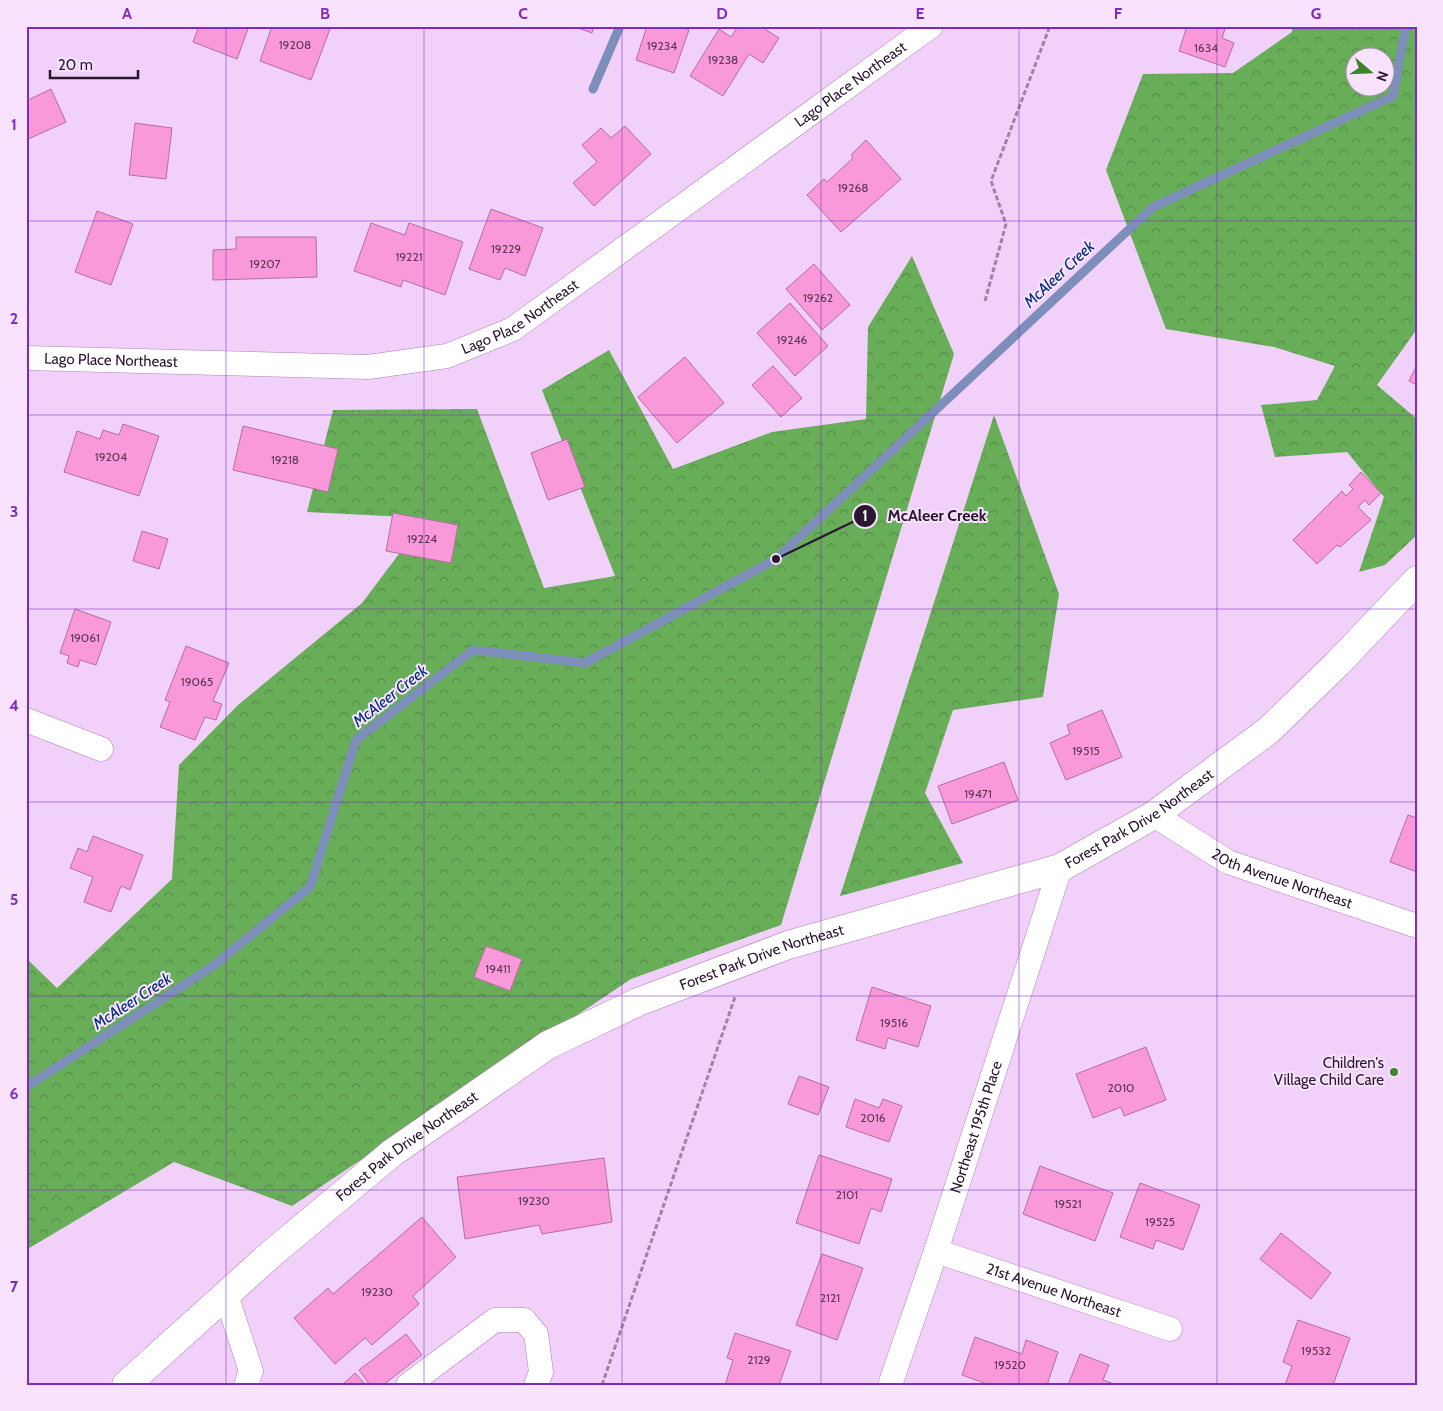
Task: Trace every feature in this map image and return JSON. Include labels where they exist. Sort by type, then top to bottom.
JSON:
[{"type":"street","name":"Lago Place Northeast","points":[[26,358],[368,368],[447,356],[513,329],[931,26]]},
{"type":"street","name":"Forest Park Drive Northeast","points":[[126,1385],[226,1295],[392,1153],[548,1045],[638,1002],[788,945],[1060,868],[1154,816],[1269,730],[1337,664],[1417,580]]},
{"type":"street","points":[[26,720],[101,749]]},
{"type":"street","name":"20th Avenue Northeast","points":[[1154,816],[1228,862],[1417,926]]},
{"type":"street","name":"Northeast 195th Place","points":[[890,1385],[936,1251],[1060,868]]},
{"type":"street","name":"21st Avenue Northeast","points":[[936,1251],[1170,1329]]},
{"type":"street","points":[[226,1295],[251,1371],[246,1385]]},
{"type":"street","points":[[408,1385],[495,1320],[524,1320],[536,1334],[541,1372],[536,1385]]},
{"type":"path","points":[[985,301],[1006,224],[991,181],[1050,26]]},
{"type":"path","points":[[602,1385],[747,961]]},
{"type":"green space","points":[[1292,26],[1417,26],[1417,329],[1377,385],[1417,419],[1417,535],[1385,565],[1359,572],[1384,497],[1347,452],[1275,457],[1261,405],[1317,400],[1335,366],[1274,347],[1166,329],[1106,170],[1143,74],[1233,73],[1292,32]]},
{"type":"green space","points":[[912,256],[954,354],[781,925],[631,979],[292,1206],[174,1162],[26,1250],[26,958],[57,988],[172,879],[179,765],[238,705],[362,603],[426,518],[307,512],[333,410],[477,409],[544,588],[615,576],[542,390],[609,350],[673,469],[772,432],[866,419],[868,327]]},
{"type":"green space","points":[[994,415],[1059,594],[1043,697],[953,710],[925,793],[963,863],[840,896]]},
{"type":"building","points":[[199,26],[249,26],[237,59],[193,42]]},
{"type":"building","points":[[272,26],[331,26],[311,80],[260,61]]},
{"type":"building","points":[[573,26],[594,26],[592,33]]},
{"type":"building","points":[[647,26],[687,26],[686,29],[689,30],[674,73],[636,60]]},
{"type":"building","points":[[738,26],[760,26],[779,38],[763,63],[749,54],[723,96],[690,76],[719,29],[731,37]]},
{"type":"building","points":[[1187,26],[1226,26],[1222,38],[1234,43],[1225,67],[1179,51]]},
{"type":"building","points":[[51,89],[66,122],[26,140],[26,101]]},
{"type":"building","points":[[135,123],[172,128],[166,179],[129,175]]},
{"type":"building","points":[[625,126],[651,154],[594,206],[573,183],[597,162],[582,145],[601,128],[611,138]]},
{"type":"building","points":[[866,140],[901,179],[841,232],[807,195],[824,179],[827,182],[853,158],[851,155]]},
{"type":"building","points":[[491,209],[543,228],[525,276],[505,268],[500,280],[469,269]]},
{"type":"building","points":[[97,211],[133,224],[111,285],[75,272]]},
{"type":"building","points":[[371,223],[405,235],[409,223],[463,242],[445,295],[403,280],[401,287],[354,271]]},
{"type":"building","points":[[236,237],[316,237],[317,277],[213,280],[213,250],[236,249]]},
{"type":"building","points":[[814,264],[850,305],[822,330],[786,289]]},
{"type":"building","points":[[790,303],[828,346],[795,376],[757,333]]},
{"type":"building","points":[[685,357],[724,403],[677,443],[638,397]]},
{"type":"building","points":[[1417,365],[1417,385],[1409,381]]},
{"type":"building","points":[[773,366],[802,398],[781,417],[752,385]]},
{"type":"building","points":[[123,424],[159,436],[139,496],[64,472],[77,431],[100,439],[103,430],[119,435]]},
{"type":"building","points":[[243,426],[338,449],[328,492],[233,470]]},
{"type":"building","points":[[567,439],[585,487],[548,500],[531,453]]},
{"type":"building","points":[[1361,472],[1381,493],[1369,505],[1365,500],[1358,507],[1371,520],[1340,547],[1337,545],[1317,564],[1293,540],[1342,491],[1346,496],[1353,489],[1349,485]]},
{"type":"building","points":[[393,513],[458,525],[451,563],[386,551]]},
{"type":"building","points":[[142,531],[168,539],[159,569],[133,561]]},
{"type":"building","points":[[75,609],[111,622],[96,665],[80,660],[78,667],[67,663],[69,656],[60,653]]},
{"type":"building","points":[[186,646],[229,663],[213,701],[222,704],[216,720],[205,717],[195,740],[160,727],[170,702],[165,700]]},
{"type":"building","points":[[1102,710],[1122,757],[1066,780],[1050,743],[1070,734],[1067,725]]},
{"type":"building","points":[[1004,762],[1018,800],[952,824],[938,786]]},
{"type":"building","points":[[1408,815],[1417,818],[1417,872],[1390,862]]},
{"type":"building","points":[[93,836],[143,855],[130,890],[121,886],[111,912],[84,902],[93,877],[70,868],[78,848],[87,852]]},
{"type":"building","points":[[486,946],[522,959],[510,991],[474,977]]},
{"type":"building","points":[[872,987],[931,1006],[918,1047],[888,1038],[885,1049],[856,1040]]},
{"type":"building","points":[[1146,1047],[1166,1100],[1124,1116],[1121,1107],[1093,1118],[1076,1074]]},
{"type":"building","points":[[799,1076],[829,1087],[818,1115],[788,1104]]},
{"type":"building","points":[[855,1099],[879,1108],[883,1099],[902,1106],[889,1142],[846,1127]]},
{"type":"building","points":[[819,1155],[892,1179],[881,1212],[871,1208],[859,1244],[796,1223]]},
{"type":"building","points":[[604,1158],[612,1222],[542,1234],[539,1225],[465,1239],[457,1177]]},
{"type":"building","points":[[1040,1166],[1113,1193],[1095,1241],[1023,1214]]},
{"type":"building","points":[[1140,1183],[1200,1205],[1183,1250],[1156,1240],[1153,1249],[1120,1237]]},
{"type":"building","points":[[422,1217],[456,1257],[413,1296],[419,1304],[372,1345],[365,1338],[335,1364],[294,1318],[328,1288],[333,1294]]},
{"type":"building","points":[[1281,1233],[1331,1273],[1311,1299],[1260,1259]]},
{"type":"building","points":[[822,1254],[863,1268],[837,1340],[796,1325]]},
{"type":"building","points":[[1298,1320],[1350,1338],[1333,1385],[1285,1385],[1292,1366],[1283,1362]]},
{"type":"building","points":[[735,1333],[791,1351],[779,1385],[725,1385],[733,1360],[727,1358]]},
{"type":"building","points":[[406,1334],[422,1355],[383,1385],[370,1385],[359,1370]]},
{"type":"building","points":[[975,1337],[1022,1354],[1026,1340],[1058,1352],[1047,1385],[990,1385],[962,1375]]},
{"type":"building","points":[[1080,1354],[1109,1365],[1103,1380],[1117,1385],[1068,1385]]},
{"type":"building","points":[[355,1373],[366,1385],[342,1385]]},
{"type":"waterway","points":[[593,89],[620,26]]},
{"type":"waterway","name":"McAleer Creek","points":[[26,1087],[213,966],[310,887],[356,740],[473,650],[585,663],[776,559],[1153,207],[1393,96],[1406,26]]},
{"type":"place","name":"McAleer Creek","points":[[776,559]]},
{"type":"place","name":"Children's Village Child Care","points":[[1394,1072]]}]
